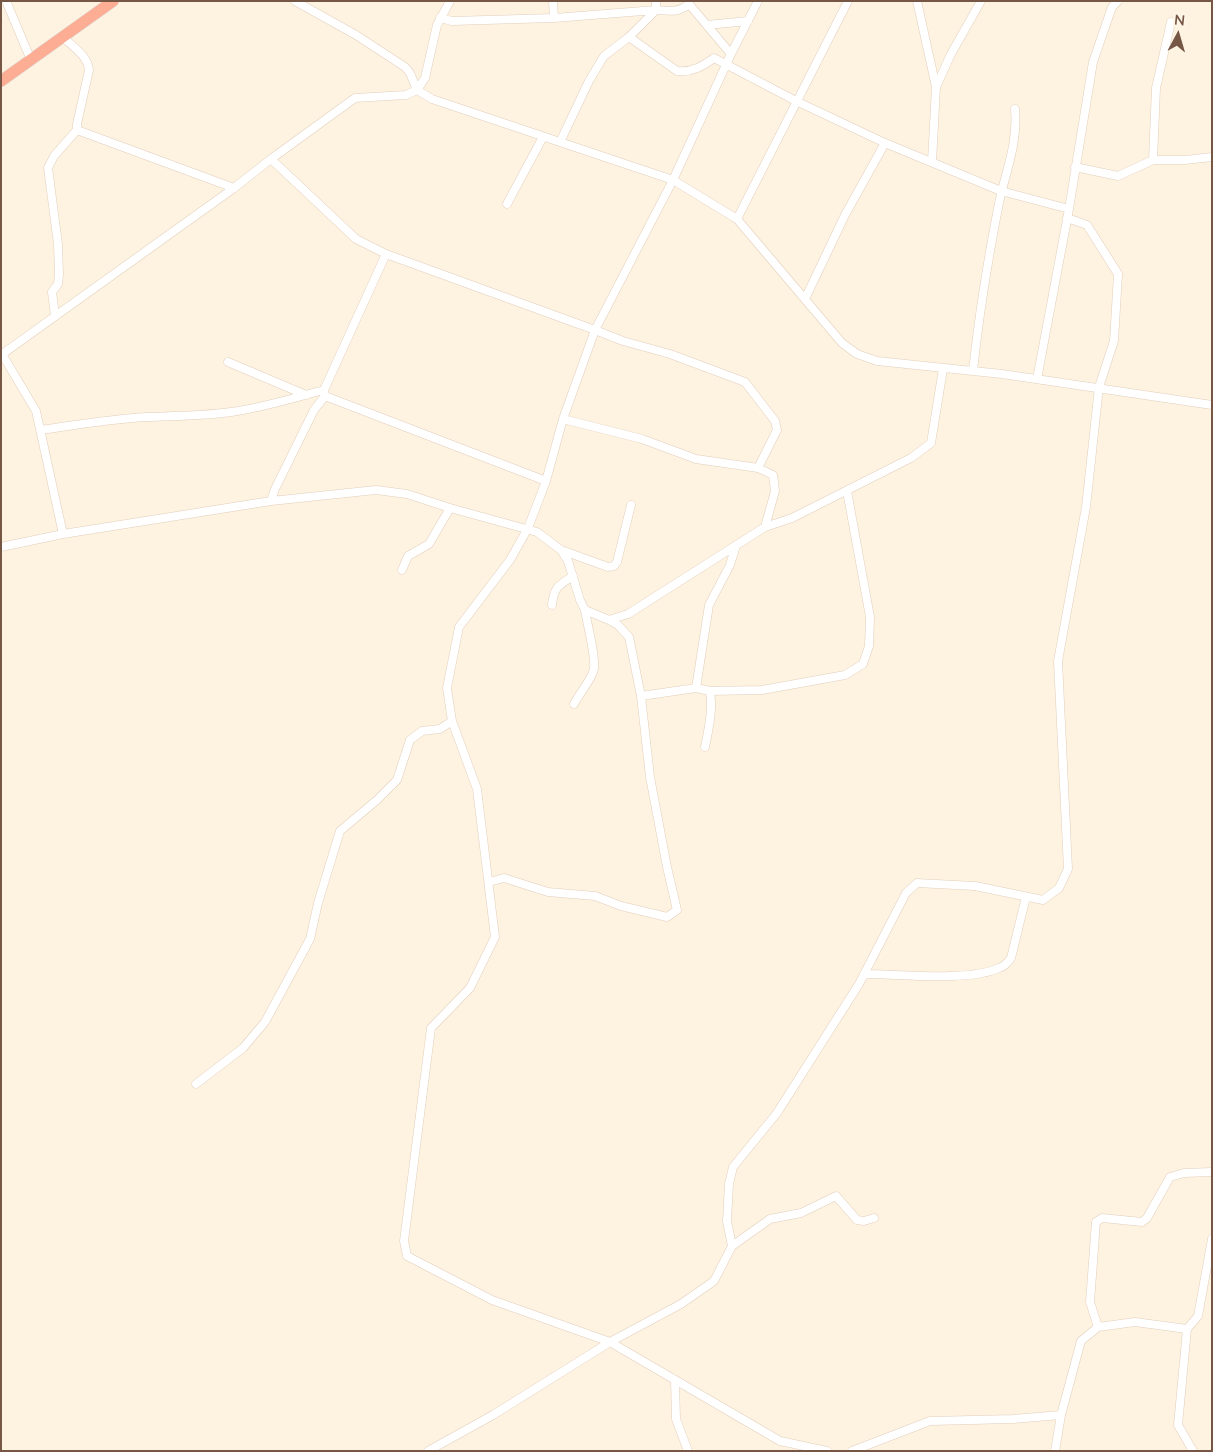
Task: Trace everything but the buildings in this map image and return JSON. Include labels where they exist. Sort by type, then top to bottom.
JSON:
[{"type":"highway","points":[[1,81],[113,1]]},
{"type":"street","points":[[6,1],[31,60]]},
{"type":"street","points":[[295,1],[356,35],[405,67],[410,73],[417,90],[432,99],[673,180],[736,219],[842,343],[857,354],[877,361],[1036,378],[1212,405]]},
{"type":"street","points":[[63,534],[36,411],[2,354],[234,188],[355,98],[406,95],[417,90],[425,78],[437,25],[450,1]]},
{"type":"street","points":[[553,1],[554,18]]},
{"type":"street","points":[[758,1],[731,54],[673,180],[595,330],[563,419],[546,481],[528,528],[510,560],[459,627],[448,688],[452,721],[477,789],[495,937],[470,988],[430,1028],[404,1241],[407,1256],[492,1300],[610,1342],[780,1441],[827,1451]]},
{"type":"street","points":[[736,219],[848,1]]},
{"type":"street","points":[[917,1],[936,87],[932,162]]},
{"type":"street","points":[[936,87],[951,54],[981,1]]},
{"type":"street","points":[[1036,378],[1069,209],[1093,62],[1112,7],[1118,1]]},
{"type":"street","points":[[440,18],[452,21],[554,18],[656,6],[674,12],[682,10],[689,3],[731,54]]},
{"type":"street","points":[[560,142],[589,81],[604,56],[629,38],[656,6]]},
{"type":"street","points":[[707,25],[748,22]]},
{"type":"street","points":[[1153,160],[1156,88],[1171,22]]},
{"type":"street","points":[[55,316],[52,292],[58,284],[60,275],[48,168],[54,156],[77,130],[89,70],[89,63],[85,58],[62,38]]},
{"type":"street","points":[[629,38],[677,71],[686,72],[707,64],[714,58],[796,101],[885,143],[1001,192],[1069,209]]},
{"type":"street","points":[[973,371],[980,309],[1001,192],[1014,144],[1016,109]]},
{"type":"street","points":[[77,130],[234,188]]},
{"type":"street","points":[[507,204],[543,137]]},
{"type":"street","points":[[805,299],[845,215],[885,143]]},
{"type":"street","points":[[1076,167],[1118,176],[1153,160],[1185,160],[1212,157]]},
{"type":"street","points":[[271,159],[356,238],[386,254],[623,341],[670,354],[746,382],[776,421],[777,430],[758,468]]},
{"type":"street","points":[[732,1246],[726,1221],[729,1184],[733,1167],[777,1113],[864,974],[906,893],[916,883],[975,886],[1043,900],[1059,888],[1068,869],[1058,661],[1086,507],[1099,387],[1114,341],[1118,274],[1087,225],[1067,218]]},
{"type":"street","points":[[271,501],[275,489],[324,393],[386,254]]},
{"type":"street","points":[[228,362],[306,395]]},
{"type":"street","points":[[609,620],[628,614],[765,527],[792,518],[847,491],[911,458],[931,443],[943,369]]},
{"type":"street","points":[[40,430],[89,422],[185,417],[253,409],[306,395],[324,393],[546,481]]},
{"type":"street","points":[[563,419],[642,439],[696,459],[758,468],[773,475],[775,491],[765,527]]},
{"type":"street","points":[[1,547],[63,534],[271,501],[376,490],[407,494],[450,508],[528,528],[537,532],[561,550],[608,567],[614,566],[617,562],[631,505]]},
{"type":"street","points":[[641,696],[696,688],[710,691],[762,690],[845,675],[862,664],[869,646],[870,617],[847,491]]},
{"type":"street","points":[[402,570],[408,556],[430,544],[450,508]]},
{"type":"street","points":[[696,688],[709,605],[730,564],[736,545]]},
{"type":"street","points":[[561,550],[568,561],[585,610],[594,668],[591,677],[574,704]]},
{"type":"street","points":[[552,605],[556,587],[573,576]]},
{"type":"street","points":[[489,882],[504,878],[548,892],[595,896],[621,906],[668,917],[677,910],[666,866],[650,776],[641,696],[629,637],[618,625],[585,610]]},
{"type":"street","points":[[705,747],[711,718],[710,691]]},
{"type":"street","points":[[196,1084],[243,1048],[265,1022],[310,939],[318,902],[340,831],[377,800],[396,780],[410,740],[422,731],[440,729],[452,721]]},
{"type":"street","points":[[864,974],[946,976],[999,969],[1011,958],[1026,897]]},
{"type":"street","points":[[1098,1327],[1090,1302],[1096,1222],[1102,1218],[1144,1221],[1170,1177],[1184,1173],[1212,1172]]},
{"type":"street","points":[[428,1451],[494,1415],[610,1342],[681,1304],[714,1282],[732,1246],[770,1219],[801,1213],[836,1196],[857,1220],[864,1221],[874,1218]]},
{"type":"street","points":[[1193,1451],[1178,1426],[1187,1329],[1198,1316],[1212,1239]]},
{"type":"street","points":[[1055,1451],[1061,1415],[1081,1341],[1098,1327],[1135,1322],[1187,1329]]},
{"type":"street","points":[[675,1380],[676,1419],[688,1451]]},
{"type":"street","points":[[852,1451],[930,1421],[1013,1420],[1061,1415]]}]
